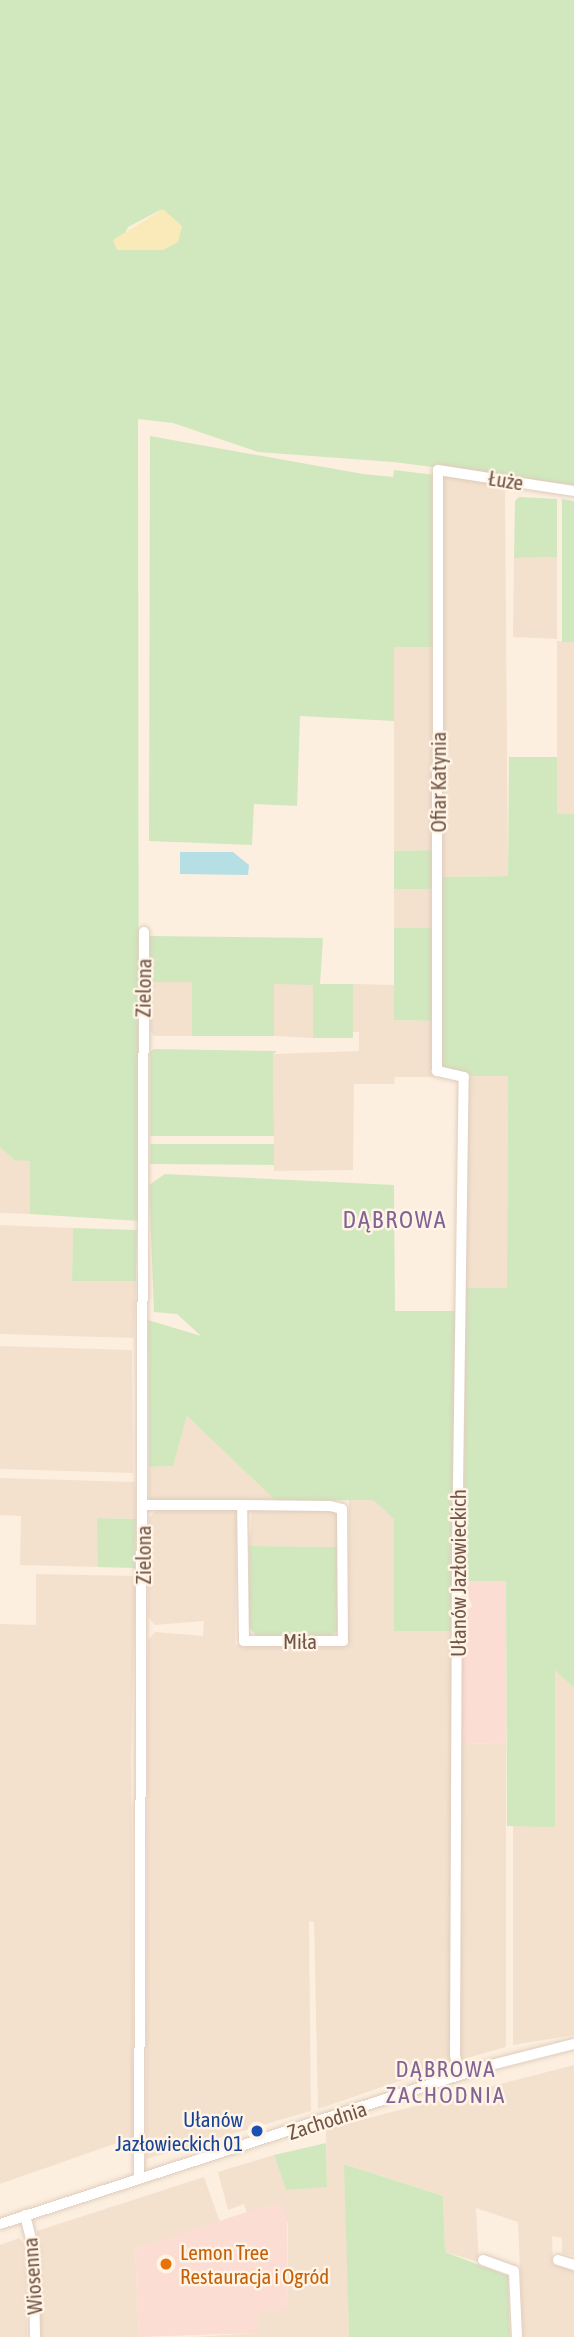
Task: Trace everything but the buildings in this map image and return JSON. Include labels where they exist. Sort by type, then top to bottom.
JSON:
[{"type":"street","name":"Łuże","points":[[438,470],[574,491]]},
{"type":"street","name":"Ofiar Katynia","points":[[438,470],[437,1070],[461,1074]]},
{"type":"street","name":"Zielona","points":[[139,2178],[144,932]]},
{"type":"street","name":"Ułanów Jazłowieckich","points":[[459,2074],[455,2028],[461,1074]]},
{"type":"street","name":"Miła","points":[[142,1505],[242,1505],[342,1509],[343,1641],[244,1641],[242,1505]]},
{"type":"street","name":"Zachodnia","points":[[0,2224],[316,2124],[459,2074],[574,2044]]},
{"type":"street","name":"Wiosenna","points":[[25,2215],[33,2247],[35,2337]]},
{"type":"street","points":[[483,2260],[514,2271],[517,2337]]},
{"type":"street","points":[[558,2260],[574,2265]]},
{"type":"shaded area","points":[[440,475],[505,483],[508,876],[439,877]]},
{"type":"shaded area","points":[[557,557],[557,639],[513,637],[514,558]]},
{"type":"shaded area","points":[[557,641],[574,642],[574,814],[557,814]]},
{"type":"shaded area","points":[[394,647],[434,647],[435,850],[394,851]]},
{"type":"shaded area","points":[[394,889],[435,889],[435,928],[394,928]]},
{"type":"shaded area","points":[[151,982],[192,982],[192,1036],[154,1036],[150,1031]]},
{"type":"shaded area","points":[[274,983],[313,984],[313,1038],[274,1036]]},
{"type":"shaded area","points":[[353,984],[394,985],[394,1020],[435,1021],[435,1077],[395,1077],[394,1084],[354,1084],[353,1170],[274,1171],[273,1054],[359,1051],[359,1032],[353,1032]]},
{"type":"shaded area","points":[[508,1075],[507,1288],[466,1288],[467,1076]]},
{"type":"shaded area","points":[[0,1147],[14,1160],[30,1160],[30,1214],[0,1213]]},
{"type":"shaded area","points":[[0,1225],[73,1228],[72,1281],[136,1281],[134,1338],[0,1334]]},
{"type":"shaded area","points":[[0,1346],[132,1350],[133,1473],[0,1469]]},
{"type":"shaded area","points":[[187,1416],[276,1501],[149,1502],[149,1467],[173,1466]]},
{"type":"shaded area","points":[[0,1478],[135,1482],[136,1519],[98,1518],[98,1567],[20,1565],[21,1516],[0,1515]]},
{"type":"shaded area","points":[[349,1500],[373,1500],[394,1519],[394,1631],[453,1631],[452,2063],[318,2109],[314,1922],[309,1921],[311,2111],[146,2159],[148,1640],[155,1632],[203,1636],[204,1621],[155,1625],[148,1617],[149,1518],[157,1509],[237,1507],[235,1645],[348,1646]]},
{"type":"shaded area","points":[[252,1510],[333,1510],[340,1519],[339,1547],[249,1546]]},
{"type":"shaded area","points":[[36,1574],[136,1576],[131,1754],[134,2137],[0,2184],[0,1624],[36,1625]]},
{"type":"shaded area","points":[[506,1580],[506,1743],[461,1744],[461,1617],[472,1606],[463,1581]]},
{"type":"shaded area","points":[[555,1669],[574,1688],[574,2035],[513,2045],[513,1826],[555,1826]]},
{"type":"shaded area","points":[[506,1743],[506,2047],[460,2060],[461,1744]]},
{"type":"shaded area","points":[[574,2065],[574,2256],[562,2253],[562,2238],[552,2236],[553,2264],[574,2271],[574,2337],[523,2337],[518,2222],[476,2208],[479,2262],[445,2252],[443,2196],[345,2164],[349,2337],[193,2337],[258,2333],[258,2310],[288,2309],[288,2223],[271,2204],[247,2213],[244,2204],[228,2210],[218,2172],[274,2155],[286,2190],[327,2186],[326,2129]]},
{"type":"shaded area","points":[[204,2177],[220,2222],[135,2249],[139,2337],[41,2337],[37,2231]]},
{"type":"shaded area","points":[[271,2204],[280,2205],[287,2214],[288,2310],[258,2311],[258,2333],[139,2337],[135,2249]]},
{"type":"shaded area","points":[[19,2238],[25,2245],[27,2337],[0,2337],[0,2245]]},
{"type":"green space","points":[[0,0],[574,0],[574,485],[393,462],[258,452],[173,423],[138,419],[139,1221],[30,1214],[30,1161],[14,1160],[0,1147]],"holes":[[[162,209],[117,250],[128,227]]]},
{"type":"green space","points":[[150,436],[363,474],[393,477],[394,470],[435,475],[434,647],[394,647],[394,721],[300,716],[297,806],[254,804],[252,845],[149,841]]},
{"type":"green space","points":[[519,497],[557,499],[557,557],[514,558],[515,501]]},
{"type":"green space","points":[[562,499],[574,501],[574,642],[562,642]]},
{"type":"green space","points":[[509,757],[557,757],[557,814],[574,814],[574,1688],[555,1670],[555,1827],[507,1826],[506,1581],[463,1581],[466,1288],[507,1288],[508,1076],[467,1076],[466,1072],[444,1072],[439,1067],[439,877],[508,876]]},
{"type":"green space","points":[[435,850],[435,889],[394,889],[394,851]]},
{"type":"green space","points":[[394,928],[435,928],[435,1021],[394,1020]]},
{"type":"green space","points":[[149,936],[323,938],[320,984],[353,984],[353,1038],[313,1038],[313,985],[274,984],[274,1036],[192,1036],[192,982],[148,982]]},
{"type":"green space","points":[[154,1049],[277,1051],[273,1054],[274,1136],[150,1136],[150,1052]]},
{"type":"green space","points":[[150,1144],[274,1144],[274,1165],[150,1164]]},
{"type":"green space","points":[[165,1174],[394,1185],[395,1311],[458,1311],[453,1631],[394,1631],[394,1519],[373,1500],[276,1501],[187,1416],[173,1466],[149,1467],[148,1320],[201,1336],[177,1314],[154,1312],[149,1185]]},
{"type":"green space","points":[[73,1228],[137,1230],[136,1281],[72,1281]]},
{"type":"green space","points":[[97,1518],[136,1519],[135,1568],[98,1567]]},
{"type":"green space","points":[[249,1546],[339,1547],[339,1629],[331,1636],[257,1636],[248,1627]]},
{"type":"green space","points":[[326,2143],[327,2187],[286,2190],[274,2155]]},
{"type":"green space","points":[[344,2164],[443,2196],[445,2252],[508,2276],[510,2337],[349,2337]]},
{"type":"sand","points":[[163,209],[182,226],[178,242],[163,250],[117,250],[113,240]]},
{"type":"water","points":[[180,852],[233,852],[249,865],[248,875],[180,874]]},
{"type":"place","name":"Ułanów Jazłowieckich 01","points":[[257,2131]]},
{"type":"place","name":"Lemon Tree Restauracja i Ogród","points":[[166,2264]]},
{"type":"district","name":"DĄBROWA","points":[[395,1220]]},
{"type":"district","name":"DĄBROWA ZACHODNIA","points":[[446,2082]]}]
